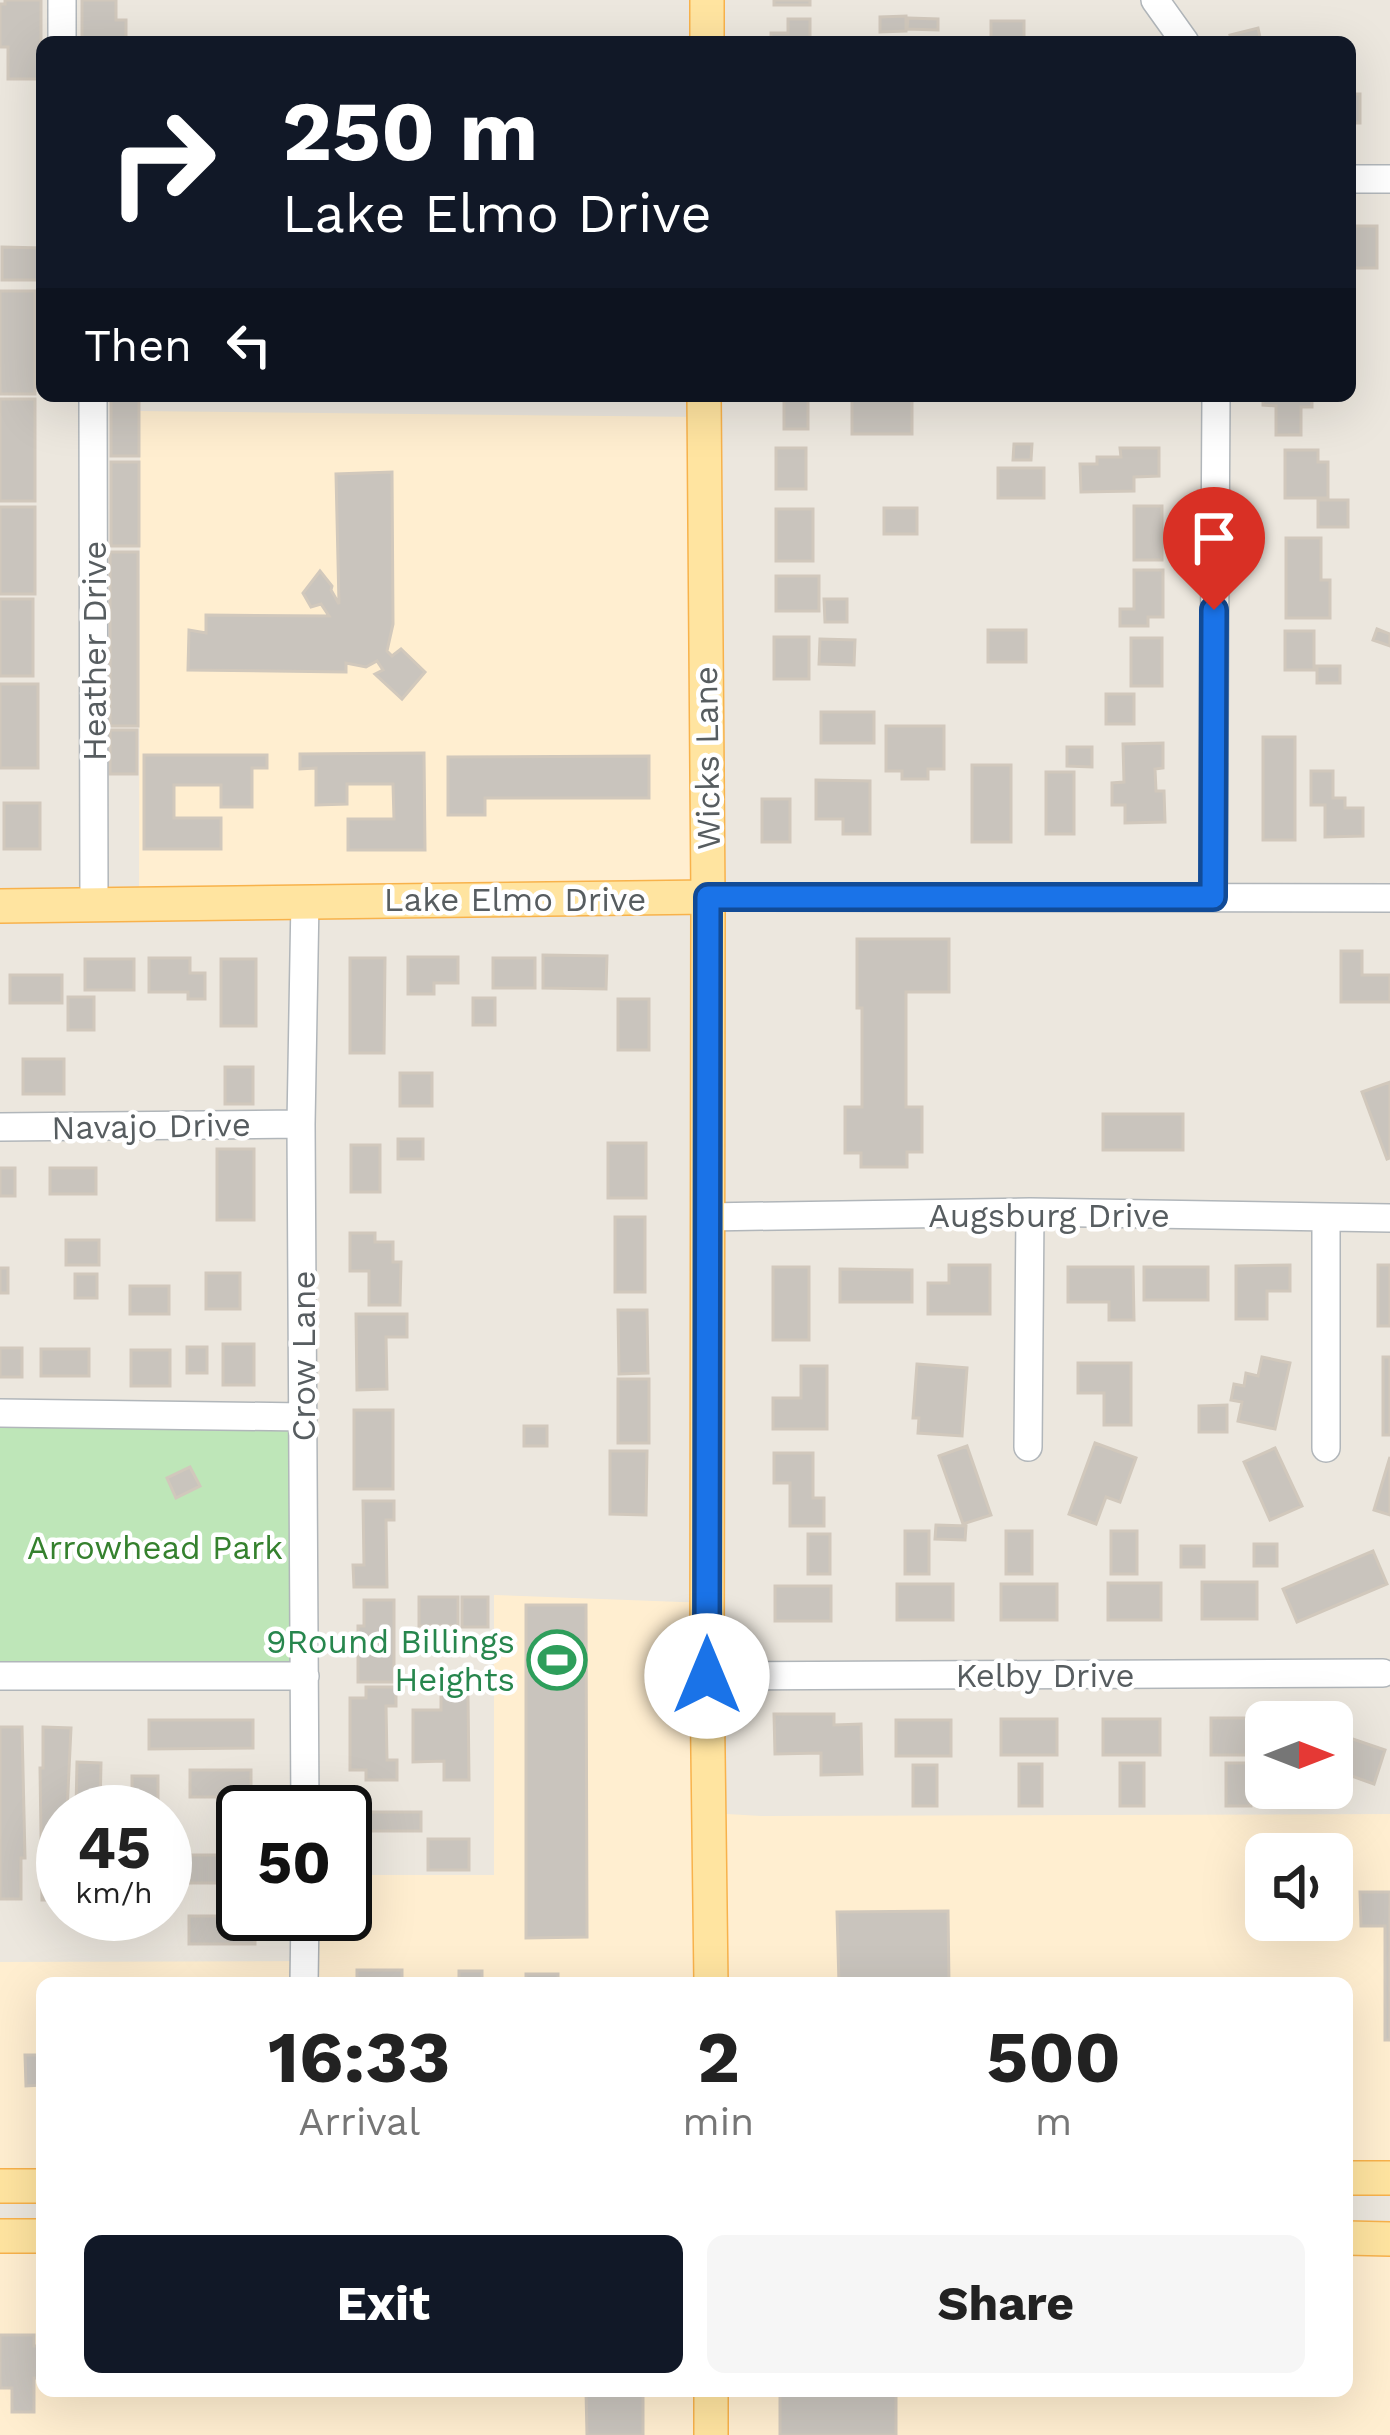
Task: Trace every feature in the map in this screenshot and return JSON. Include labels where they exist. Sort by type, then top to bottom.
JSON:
[{"type":"main road","points":[[707,0],[707,36]]},
{"type":"main road","name":"Wicks Lane","points":[[704,402],[711,1977]]},
{"type":"main road","name":"Lake Elmo Drive","points":[[0,906],[708,897]]},
{"type":"main road","points":[[1353,2178],[1390,2178]]},
{"type":"main road","points":[[0,2186],[36,2186]]},
{"type":"main road","points":[[0,2236],[36,2236]]},
{"type":"main road","points":[[1353,2238],[1390,2239]]},
{"type":"main road","points":[[711,2397],[711,2435]]},
{"type":"street","points":[[62,0],[62,36]]},
{"type":"street","points":[[1155,0],[1181,36]]},
{"type":"street","points":[[1356,179],[1390,179]]},
{"type":"street","name":"Heather Drive","points":[[93,402],[94,906]]},
{"type":"street","points":[[1213,897],[1216,402]]},
{"type":"street","name":"Lake Elmo Drive","points":[[708,897],[1390,898]]},
{"type":"street","name":"Crow Lane","points":[[305,900],[301,1124],[305,1785]]},
{"type":"street","name":"Navajo Drive","points":[[0,1127],[301,1124]]},
{"type":"street","points":[[1028,1447],[1030,1212]]},
{"type":"street","name":"Augsburg Drive","points":[[707,1217],[1030,1212],[1390,1218]]},
{"type":"street","points":[[1326,1219],[1326,1448]]},
{"type":"street","points":[[0,1413],[303,1417]]},
{"type":"street","name":"Kelby Drive","points":[[707,1676],[1383,1673]]},
{"type":"street","points":[[0,1676],[305,1676]]},
{"type":"street","points":[[304,1977],[305,1941]]},
{"type":"shaded area","points":[[140,411],[704,417],[708,897],[139,905]]},
{"type":"shaded area","points":[[494,1595],[708,1603],[710,1813],[1390,1814],[1390,2178],[1353,2178],[1353,1977],[36,1977],[36,2186],[0,2186],[0,1962],[303,1961],[304,1941],[372,1941],[372,1875],[494,1875]]},
{"type":"shaded area","points":[[36,2236],[36,2397],[1353,2397],[1353,2240],[1390,2240],[1390,2435],[0,2435],[0,2237]]},
{"type":"green space","name":"Arrowhead Park","points":[[0,1413],[294,1426],[297,1676],[0,1671]]},
{"type":"building","points":[[5,0],[41,0],[36,79],[8,79],[8,47],[0,47],[0,4]]},
{"type":"building","points":[[82,0],[116,0],[116,20],[126,20],[126,36],[82,36]]},
{"type":"building","points":[[774,0],[810,0],[810,5],[774,5]]},
{"type":"building","points":[[906,16],[906,31],[880,32],[880,17]]},
{"type":"building","points":[[908,18],[938,19],[938,30],[907,29]]},
{"type":"building","points":[[788,19],[810,19],[810,36],[771,36],[788,33]]},
{"type":"building","points":[[991,21],[1024,21],[1024,36],[991,36]]},
{"type":"building","points":[[1258,28],[1260,36],[1230,36]]},
{"type":"building","points":[[1356,94],[1360,94],[1360,123],[1356,123]]},
{"type":"building","points":[[1356,226],[1377,226],[1377,268],[1356,268]]},
{"type":"building","points":[[2,247],[36,248],[36,280],[2,280]]},
{"type":"building","points":[[0,291],[35,291],[35,394],[0,394]]},
{"type":"building","points":[[0,399],[35,399],[35,501],[0,501]]},
{"type":"building","points":[[111,402],[139,402],[139,456],[111,456]]},
{"type":"building","points":[[784,402],[808,402],[808,429],[784,429]]},
{"type":"building","points":[[852,402],[912,402],[912,434],[852,434]]},
{"type":"building","points":[[1312,402],[1312,407],[1301,407],[1301,435],[1276,435],[1276,406],[1263,405]]},
{"type":"building","points":[[1014,444],[1032,444],[1031,460],[1013,460]]},
{"type":"building","points":[[776,448],[806,448],[806,489],[776,489]]},
{"type":"building","points":[[1120,448],[1159,448],[1159,476],[1134,477],[1134,491],[1081,492],[1080,464],[1097,464],[1097,457],[1121,457]]},
{"type":"building","points":[[1285,450],[1318,450],[1318,462],[1328,462],[1328,498],[1285,498]]},
{"type":"building","points":[[111,462],[139,462],[139,546],[111,546]]},
{"type":"building","points":[[998,468],[1044,468],[1044,498],[998,498]]},
{"type":"building","points":[[392,472],[393,624],[387,651],[392,656],[401,649],[425,672],[402,699],[375,674],[383,670],[377,661],[366,667],[346,663],[346,672],[188,670],[189,630],[206,633],[206,615],[329,616],[321,604],[311,607],[303,593],[320,571],[339,604],[336,474]]},
{"type":"building","points":[[1318,500],[1348,500],[1348,527],[1318,527]]},
{"type":"building","points":[[1134,506],[1162,506],[1162,560],[1134,560]]},
{"type":"building","points":[[0,507],[35,507],[35,594],[0,594]]},
{"type":"building","points":[[884,508],[917,508],[917,534],[884,534]]},
{"type":"building","points":[[776,509],[813,509],[813,561],[776,561]]},
{"type":"building","points":[[1286,538],[1321,538],[1321,580],[1330,580],[1330,618],[1286,618]]},
{"type":"building","points":[[110,552],[138,552],[138,726],[110,726]]},
{"type":"building","points":[[1134,570],[1163,570],[1163,617],[1148,617],[1148,626],[1120,626],[1120,609],[1134,609]]},
{"type":"building","points":[[776,576],[819,576],[819,611],[776,611]]},
{"type":"building","points":[[0,599],[33,599],[33,676],[0,676]]},
{"type":"building","points":[[824,599],[847,599],[847,622],[825,622]]},
{"type":"building","points":[[1377,629],[1390,634],[1390,646],[1373,640]]},
{"type":"building","points":[[988,630],[1026,630],[1026,662],[988,662]]},
{"type":"building","points":[[1285,631],[1314,631],[1314,670],[1285,670]]},
{"type":"building","points":[[774,637],[809,637],[809,679],[774,679]]},
{"type":"building","points":[[1131,638],[1162,638],[1162,686],[1131,686]]},
{"type":"building","points":[[820,639],[855,640],[854,665],[819,664]]},
{"type":"building","points":[[1317,666],[1340,666],[1340,683],[1317,683]]},
{"type":"building","points":[[0,684],[38,684],[38,768],[0,768]]},
{"type":"building","points":[[1106,694],[1134,694],[1134,724],[1106,724]]},
{"type":"building","points":[[821,712],[874,712],[874,743],[821,743]]},
{"type":"building","points":[[886,726],[944,726],[944,769],[928,769],[928,779],[902,779],[902,771],[886,771]]},
{"type":"building","points":[[110,730],[137,730],[137,774],[110,774]]},
{"type":"building","points":[[1263,737],[1295,737],[1295,840],[1263,840]]},
{"type":"building","points":[[1163,743],[1163,768],[1155,769],[1156,791],[1164,791],[1165,822],[1125,823],[1125,805],[1112,805],[1112,783],[1124,782],[1123,744]]},
{"type":"building","points":[[1067,747],[1092,747],[1092,767],[1067,766]]},
{"type":"building","points":[[424,753],[425,850],[348,850],[348,819],[394,819],[393,784],[347,784],[347,804],[316,805],[316,768],[300,769],[300,754]]},
{"type":"building","points":[[144,755],[267,755],[267,768],[252,768],[252,807],[221,807],[221,785],[174,785],[174,818],[221,818],[221,849],[144,849]]},
{"type":"building","points":[[649,756],[649,798],[485,798],[485,815],[448,815],[448,757]]},
{"type":"building","points":[[972,765],[1011,765],[1011,842],[972,842]]},
{"type":"building","points":[[1311,771],[1333,771],[1333,798],[1345,798],[1345,808],[1363,808],[1363,836],[1325,837],[1325,805],[1311,805]]},
{"type":"building","points":[[1046,772],[1074,772],[1074,834],[1046,834]]},
{"type":"building","points":[[816,780],[870,781],[870,834],[843,834],[843,819],[816,819]]},
{"type":"building","points":[[762,799],[790,799],[790,842],[762,842]]},
{"type":"building","points":[[4,803],[40,803],[40,849],[4,849]]},
{"type":"building","points":[[857,939],[949,939],[949,992],[906,992],[906,1107],[922,1107],[922,1152],[907,1152],[907,1167],[861,1167],[861,1153],[845,1153],[845,1107],[862,1107]]},
{"type":"building","points":[[1341,951],[1362,951],[1362,975],[1390,975],[1390,1002],[1341,1002]]},
{"type":"building","points":[[543,955],[607,956],[606,989],[543,988]]},
{"type":"building","points":[[408,957],[458,957],[458,983],[434,983],[434,994],[408,994]]},
{"type":"building","points":[[149,958],[190,958],[190,973],[205,973],[205,999],[188,999],[188,992],[149,992]]},
{"type":"building","points":[[350,958],[385,958],[384,1053],[350,1053]]},
{"type":"building","points":[[493,958],[535,958],[535,988],[493,988]]},
{"type":"building","points":[[85,959],[134,959],[134,990],[85,990]]},
{"type":"building","points":[[221,959],[256,959],[256,1026],[221,1026]]},
{"type":"building","points":[[10,975],[62,975],[62,1003],[10,1003]]},
{"type":"building","points":[[68,997],[94,997],[94,1030],[68,1030]]},
{"type":"building","points":[[473,998],[495,998],[495,1025],[473,1025]]},
{"type":"building","points":[[618,999],[649,999],[649,1050],[618,1050]]},
{"type":"building","points":[[23,1059],[64,1059],[64,1094],[23,1094]]},
{"type":"building","points":[[225,1067],[253,1067],[253,1104],[225,1104]]},
{"type":"building","points":[[400,1073],[432,1073],[432,1106],[400,1106]]},
{"type":"building","points":[[1390,1082],[1390,1158],[1387,1159],[1362,1092]]},
{"type":"building","points":[[1103,1114],[1183,1114],[1183,1150],[1103,1150]]},
{"type":"building","points":[[398,1139],[423,1139],[423,1159],[398,1159]]},
{"type":"building","points":[[608,1143],[646,1143],[646,1198],[608,1198]]},
{"type":"building","points":[[351,1145],[380,1145],[380,1192],[351,1192]]},
{"type":"building","points":[[217,1149],[254,1149],[254,1220],[217,1220]]},
{"type":"building","points":[[0,1168],[15,1168],[15,1196],[0,1196]]},
{"type":"building","points":[[50,1168],[96,1168],[96,1194],[50,1194]]},
{"type":"building","points":[[615,1217],[645,1217],[645,1292],[615,1292]]},
{"type":"building","points":[[350,1233],[375,1233],[375,1242],[393,1242],[393,1262],[401,1262],[400,1305],[369,1305],[369,1271],[350,1271]]},
{"type":"building","points":[[66,1240],[99,1240],[99,1265],[66,1265]]},
{"type":"building","points":[[949,1265],[990,1265],[990,1314],[928,1314],[928,1283],[949,1283]]},
{"type":"building","points":[[1290,1265],[1290,1291],[1267,1291],[1267,1319],[1236,1319],[1236,1266]]},
{"type":"building","points":[[1378,1265],[1390,1265],[1390,1326],[1378,1326]]},
{"type":"building","points":[[773,1267],[809,1267],[809,1340],[773,1340]]},
{"type":"building","points":[[1068,1267],[1133,1267],[1134,1320],[1109,1320],[1109,1302],[1068,1302]]},
{"type":"building","points":[[1144,1267],[1208,1267],[1208,1300],[1144,1300]]},
{"type":"building","points":[[0,1268],[8,1268],[8,1293],[0,1293]]},
{"type":"building","points":[[840,1269],[912,1270],[912,1302],[840,1302]]},
{"type":"building","points":[[206,1273],[240,1273],[240,1309],[206,1309]]},
{"type":"building","points":[[75,1274],[97,1274],[97,1298],[75,1298]]},
{"type":"building","points":[[130,1286],[169,1286],[169,1314],[130,1314]]},
{"type":"building","points":[[618,1310],[647,1310],[648,1373],[619,1374]]},
{"type":"building","points":[[356,1314],[407,1314],[407,1337],[386,1337],[387,1389],[357,1390]]},
{"type":"building","points":[[223,1344],[254,1344],[254,1385],[223,1385]]},
{"type":"building","points":[[187,1347],[207,1347],[207,1373],[187,1373]]},
{"type":"building","points":[[0,1348],[22,1348],[22,1377],[0,1377]]},
{"type":"building","points":[[41,1349],[89,1349],[89,1376],[41,1376]]},
{"type":"building","points":[[131,1350],[170,1350],[170,1386],[131,1386]]},
{"type":"building","points":[[1262,1357],[1290,1363],[1275,1429],[1238,1421],[1242,1402],[1231,1400],[1234,1384],[1244,1386],[1246,1373],[1258,1376]]},
{"type":"building","points":[[1383,1357],[1390,1357],[1390,1435],[1383,1435]]},
{"type":"building","points":[[1078,1363],[1131,1363],[1131,1425],[1104,1425],[1104,1393],[1078,1393]]},
{"type":"building","points":[[917,1364],[967,1368],[962,1436],[918,1433],[919,1418],[913,1418]]},
{"type":"building","points":[[801,1366],[827,1366],[827,1429],[773,1429],[773,1398],[801,1398]]},
{"type":"building","points":[[618,1379],[649,1379],[649,1443],[618,1443]]},
{"type":"building","points":[[1227,1405],[1227,1432],[1199,1432],[1199,1406]]},
{"type":"building","points":[[354,1410],[393,1410],[393,1489],[354,1489]]},
{"type":"building","points":[[524,1426],[547,1426],[547,1446],[524,1446]]},
{"type":"building","points":[[1095,1443],[1136,1458],[1120,1502],[1106,1497],[1096,1524],[1069,1514]]},
{"type":"building","points":[[967,1446],[991,1515],[963,1524],[939,1456]]},
{"type":"building","points":[[1275,1448],[1302,1506],[1270,1520],[1244,1462]]},
{"type":"building","points":[[610,1451],[647,1451],[646,1515],[610,1514]]},
{"type":"building","points":[[774,1453],[813,1453],[813,1498],[824,1498],[824,1526],[790,1526],[790,1483],[774,1483]]},
{"type":"building","points":[[1390,1457],[1390,1515],[1374,1510]]},
{"type":"building","points":[[190,1467],[200,1486],[176,1498],[167,1478]]},
{"type":"building","points":[[363,1501],[394,1501],[394,1520],[386,1520],[387,1587],[354,1587],[353,1565],[364,1565]]},
{"type":"building","points":[[936,1525],[966,1526],[965,1540],[935,1539]]},
{"type":"building","points":[[905,1531],[929,1531],[929,1574],[905,1574]]},
{"type":"building","points":[[1006,1531],[1032,1531],[1032,1574],[1006,1574]]},
{"type":"building","points":[[1111,1531],[1137,1531],[1137,1574],[1111,1574]]},
{"type":"building","points":[[808,1534],[830,1534],[830,1574],[808,1574]]},
{"type":"building","points":[[1254,1544],[1277,1544],[1277,1566],[1254,1566]]},
{"type":"building","points":[[1181,1546],[1204,1546],[1204,1567],[1181,1567]]},
{"type":"building","points":[[1373,1551],[1387,1584],[1297,1622],[1283,1589]]},
{"type":"building","points":[[1202,1582],[1257,1582],[1257,1619],[1202,1619]]},
{"type":"building","points":[[1108,1583],[1161,1583],[1161,1620],[1108,1620]]},
{"type":"building","points":[[897,1584],[953,1584],[953,1620],[897,1620]]},
{"type":"building","points":[[1001,1584],[1057,1584],[1057,1620],[1001,1620]]},
{"type":"building","points":[[775,1586],[831,1586],[831,1621],[775,1621]]},
{"type":"building","points":[[419,1597],[458,1597],[458,1626],[419,1626]]},
{"type":"building","points":[[462,1597],[488,1597],[488,1627],[462,1627]]},
{"type":"building","points":[[364,1600],[394,1600],[394,1682],[358,1682],[358,1626],[364,1626]]},
{"type":"building","points":[[526,1605],[586,1605],[587,1937],[526,1938]]},
{"type":"building","points":[[366,1687],[396,1687],[396,1706],[386,1706],[387,1760],[397,1760],[397,1780],[366,1780],[366,1770],[350,1770],[350,1698],[366,1698]]},
{"type":"building","points":[[441,1695],[468,1695],[469,1780],[444,1780],[444,1761],[413,1762],[413,1710],[441,1710]]},
{"type":"building","points":[[774,1714],[834,1714],[834,1725],[861,1724],[862,1774],[821,1775],[821,1753],[775,1754]]},
{"type":"building","points":[[1211,1718],[1245,1718],[1245,1755],[1211,1755]]},
{"type":"building","points":[[1001,1719],[1057,1719],[1057,1755],[1001,1755]]},
{"type":"building","points":[[1103,1719],[1160,1719],[1160,1755],[1103,1755]]},
{"type":"building","points":[[149,1720],[253,1720],[253,1748],[149,1749]]},
{"type":"building","points":[[896,1720],[951,1720],[951,1756],[896,1756]]},
{"type":"building","points":[[0,1727],[22,1727],[25,1858],[21,1858],[21,1899],[0,1899]]},
{"type":"building","points":[[43,1727],[71,1728],[68,1785],[40,1785]]},
{"type":"building","points":[[1353,1739],[1385,1750],[1374,1784],[1353,1776]]},
{"type":"building","points":[[77,1762],[101,1763],[101,1785],[77,1785]]},
{"type":"building","points":[[1120,1763],[1144,1763],[1144,1806],[1120,1806]]},
{"type":"building","points":[[1226,1763],[1245,1763],[1245,1806],[1226,1806]]},
{"type":"building","points":[[1019,1764],[1042,1764],[1042,1806],[1019,1806]]},
{"type":"building","points":[[913,1765],[937,1765],[937,1806],[913,1806]]},
{"type":"building","points":[[190,1770],[251,1770],[251,1785],[216,1785],[216,1797],[192,1797]]},
{"type":"building","points":[[132,1776],[158,1776],[158,1785],[132,1785]]},
{"type":"building","points":[[372,1812],[421,1812],[421,1831],[372,1831]]},
{"type":"building","points":[[428,1839],[469,1839],[469,1870],[428,1870]]},
{"type":"building","points":[[192,1855],[216,1855],[216,1883],[192,1883]]},
{"type":"building","points":[[1360,1892],[1390,1892],[1390,2040],[1385,2040],[1385,1926],[1361,1926]]},
{"type":"building","points":[[948,1911],[949,1977],[839,1977],[837,1912]]},
{"type":"building","points":[[192,1916],[216,1916],[216,1941],[255,1941],[255,1944],[189,1944]]},
{"type":"building","points":[[357,1970],[402,1970],[402,1977],[357,1977]]},
{"type":"building","points":[[459,1971],[482,1971],[482,1977],[459,1977]]},
{"type":"building","points":[[526,1974],[558,1974],[558,1977]]},
{"type":"building","points":[[25,2055],[36,2055],[36,2085],[26,2086]]},
{"type":"building","points":[[0,2335],[34,2335],[34,2412],[12,2412],[12,2388],[0,2388]]},
{"type":"building","points":[[586,2397],[643,2397],[643,2435],[587,2435]]},
{"type":"building","points":[[780,2397],[896,2397],[896,2435],[780,2435]]},
{"type":"place","name":"9Round Billings Heights","points":[[557,1660]]},
{"type":"route","points":[[707,1676],[708,897],[1213,897],[1214,610]]}]
